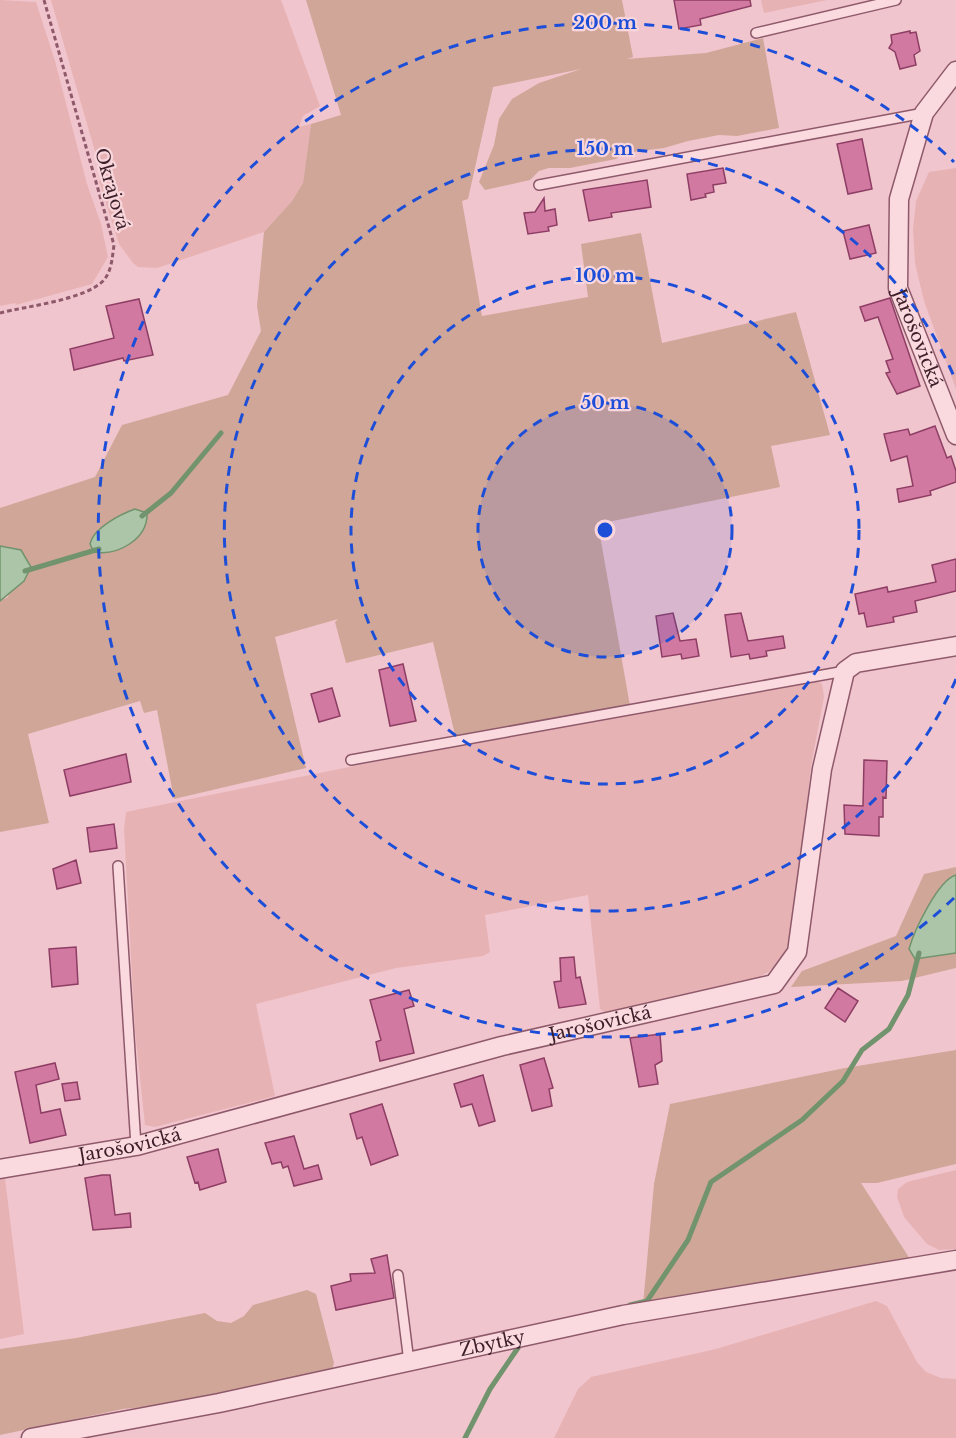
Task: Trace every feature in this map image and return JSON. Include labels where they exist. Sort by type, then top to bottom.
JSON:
[{"type":"street","name":"Jarošovická","points":[[956,71],[924,113],[899,199],[898,288],[956,435]]},
{"type":"street","points":[[845,671],[856,663],[956,646]]},
{"type":"street","name":"Jarošovická","points":[[0,1169],[136,1146],[502,1046],[774,984],[797,952],[822,769],[845,671]]},
{"type":"street","name":"Zbytky","points":[[31,1438],[219,1403],[623,1315],[956,1260]]},
{"type":"lane","points":[[756,33],[896,0]]},
{"type":"lane","points":[[539,185],[924,113]]},
{"type":"lane","points":[[351,760],[845,671]]},
{"type":"lane","points":[[118,866],[136,1146]]},
{"type":"lane","points":[[398,1275],[409,1362]]},
{"type":"path","name":"Okrajová","points":[[0,313],[82,293],[103,281],[111,269],[114,245],[44,0]]},
{"type":"shaded area","points":[[0,0],[36,2],[55,61],[87,184],[101,224],[108,257],[92,284],[16,305],[15,303],[0,306]]},
{"type":"shaded area","points":[[51,0],[281,0],[320,106],[303,116],[299,127],[311,124],[303,183],[292,201],[264,232],[157,268],[138,267],[133,263],[119,244],[99,181],[103,179]]},
{"type":"shaded area","points":[[306,0],[622,0],[633,57],[627,59],[706,53],[763,38],[779,128],[737,136],[719,135],[664,148],[624,153],[616,159],[570,168],[549,168],[539,171],[530,180],[485,190],[479,182],[494,145],[499,119],[512,99],[539,83],[581,69],[493,87],[468,199],[462,201],[482,316],[588,297],[581,244],[641,233],[662,343],[796,312],[830,435],[771,446],[780,487],[598,524],[630,706],[456,739],[433,642],[346,663],[335,622],[338,619],[275,637],[306,768],[174,799],[157,710],[144,713],[140,701],[28,734],[49,823],[0,832],[0,601],[8,597],[21,550],[0,546],[0,508],[95,477],[122,425],[228,395],[261,331],[257,306],[264,232],[292,201],[303,183],[311,124],[341,115]]},
{"type":"shaded area","points":[[761,0],[827,0],[764,13]]},
{"type":"shaded area","points":[[956,168],[956,389],[924,301],[915,263],[913,230],[916,201],[929,172]]},
{"type":"shaded area","points":[[135,509],[147,513],[143,531],[137,538],[130,544],[113,551],[94,552],[90,544],[96,532],[115,518]]},
{"type":"shaded area","points":[[0,546],[21,550],[31,567],[24,581],[0,601]]},
{"type":"shaded area","points":[[815,680],[822,684],[824,697],[811,766],[795,915],[789,944],[778,963],[768,972],[750,982],[606,1013],[600,1009],[588,895],[485,915],[490,952],[483,956],[396,968],[256,1004],[275,1096],[155,1127],[145,1125],[135,1031],[124,829],[126,812],[538,729]]},
{"type":"shaded area","points":[[956,867],[956,968],[902,981],[791,987],[802,971],[896,936],[924,874]]},
{"type":"shaded area","points":[[956,875],[956,953],[915,959],[909,949],[921,919],[942,886]]},
{"type":"shaded area","points":[[956,1050],[956,1164],[877,1183],[861,1183],[910,1259],[643,1305],[654,1184],[670,1104],[845,1068]]},
{"type":"shaded area","points":[[956,1170],[956,1249],[939,1250],[927,1244],[904,1217],[897,1197],[898,1189],[907,1182]]},
{"type":"shaded area","points":[[5,1178],[24,1334],[0,1339],[0,1179]]},
{"type":"shaded area","points":[[307,1290],[316,1294],[334,1363],[332,1370],[173,1404],[123,1409],[0,1435],[0,1349],[76,1338],[205,1313],[217,1321],[231,1323],[244,1316],[253,1305]]},
{"type":"shaded area","points":[[876,1301],[887,1306],[917,1362],[926,1372],[941,1378],[956,1379],[956,1438],[554,1438],[578,1389],[591,1377],[716,1349]]},
{"type":"building","points":[[674,0],[750,0],[751,6],[700,19],[701,25],[679,29]]},
{"type":"building","points":[[910,31],[910,33],[916,32],[920,51],[914,55],[916,65],[900,69],[895,52],[889,48],[892,43],[891,35]]},
{"type":"building","points":[[862,139],[872,189],[848,194],[837,144]]},
{"type":"building","points":[[723,168],[726,183],[713,185],[714,192],[705,194],[706,197],[691,200],[687,174]]},
{"type":"building","points":[[647,180],[651,207],[611,213],[612,217],[589,221],[583,190]]},
{"type":"building","points":[[544,198],[545,211],[555,209],[557,225],[548,227],[549,231],[528,234],[524,213],[535,212]]},
{"type":"building","points":[[869,225],[876,253],[850,259],[843,231]]},
{"type":"building","points":[[890,298],[920,386],[897,394],[886,373],[890,372],[886,361],[893,359],[878,317],[865,321],[860,307]]},
{"type":"building","points":[[139,299],[153,355],[124,361],[123,358],[74,370],[70,349],[114,338],[106,306]]},
{"type":"building","points":[[935,426],[947,458],[951,456],[956,471],[956,482],[930,491],[931,495],[899,502],[897,489],[913,486],[907,456],[891,461],[884,434],[908,429],[910,435]]},
{"type":"building","points":[[956,559],[956,591],[915,601],[917,612],[893,617],[894,622],[867,627],[864,613],[859,614],[855,594],[887,587],[888,592],[936,582],[932,565]]},
{"type":"building","points":[[673,613],[680,641],[696,639],[699,656],[682,659],[681,654],[662,657],[656,616]]},
{"type":"building","points":[[741,613],[748,641],[783,636],[785,648],[766,651],[767,656],[750,659],[749,654],[731,657],[725,615]]},
{"type":"building","points":[[403,664],[416,721],[390,726],[379,670]]},
{"type":"building","points":[[332,688],[340,716],[319,722],[311,694]]},
{"type":"building","points":[[126,754],[131,782],[70,796],[64,770]]},
{"type":"building","points":[[864,760],[887,761],[886,798],[883,797],[883,817],[879,817],[879,836],[845,834],[844,805],[863,806]]},
{"type":"building","points":[[114,824],[117,848],[90,852],[87,828]]},
{"type":"building","points":[[76,860],[81,883],[57,889],[53,869]]},
{"type":"building","points":[[76,947],[78,984],[52,987],[49,949]]},
{"type":"building","points":[[574,957],[576,978],[580,977],[586,1004],[559,1008],[554,982],[561,981],[560,958]]},
{"type":"building","points":[[838,988],[858,1001],[845,1022],[825,1008]]},
{"type":"building","points":[[409,990],[414,1006],[404,1009],[414,1053],[380,1061],[376,1042],[381,1040],[370,1000]]},
{"type":"building","points":[[660,1034],[662,1061],[655,1065],[658,1084],[639,1087],[630,1038]]},
{"type":"building","points":[[544,1058],[553,1088],[549,1089],[552,1106],[532,1111],[520,1065]]},
{"type":"building","points":[[55,1063],[59,1079],[36,1085],[41,1113],[60,1109],[66,1135],[30,1143],[15,1072]]},
{"type":"building","points":[[483,1075],[495,1121],[479,1126],[472,1104],[461,1107],[454,1084]]},
{"type":"building","points":[[77,1082],[80,1099],[65,1101],[62,1084]]},
{"type":"building","points":[[382,1104],[398,1155],[371,1165],[362,1137],[357,1139],[350,1114]]},
{"type":"building","points":[[294,1136],[304,1169],[318,1165],[322,1179],[294,1186],[288,1166],[283,1168],[281,1162],[272,1164],[265,1143]]},
{"type":"building","points":[[218,1149],[226,1182],[200,1190],[198,1182],[195,1183],[187,1157]]},
{"type":"building","points":[[110,1175],[115,1215],[130,1213],[131,1227],[93,1230],[85,1178]]},
{"type":"building","points":[[387,1255],[394,1298],[336,1310],[331,1286],[351,1281],[350,1274],[375,1273],[371,1259]]},
{"type":"waterway","points":[[142,516],[171,493],[221,433]]},
{"type":"waterway","points":[[25,571],[99,549]]},
{"type":"waterway","points":[[630,1305],[647,1301],[688,1240],[711,1182],[802,1120],[843,1081],[862,1050],[889,1029],[908,995],[919,953]]},
{"type":"waterway","points":[[465,1438],[490,1389],[522,1342]]}]
